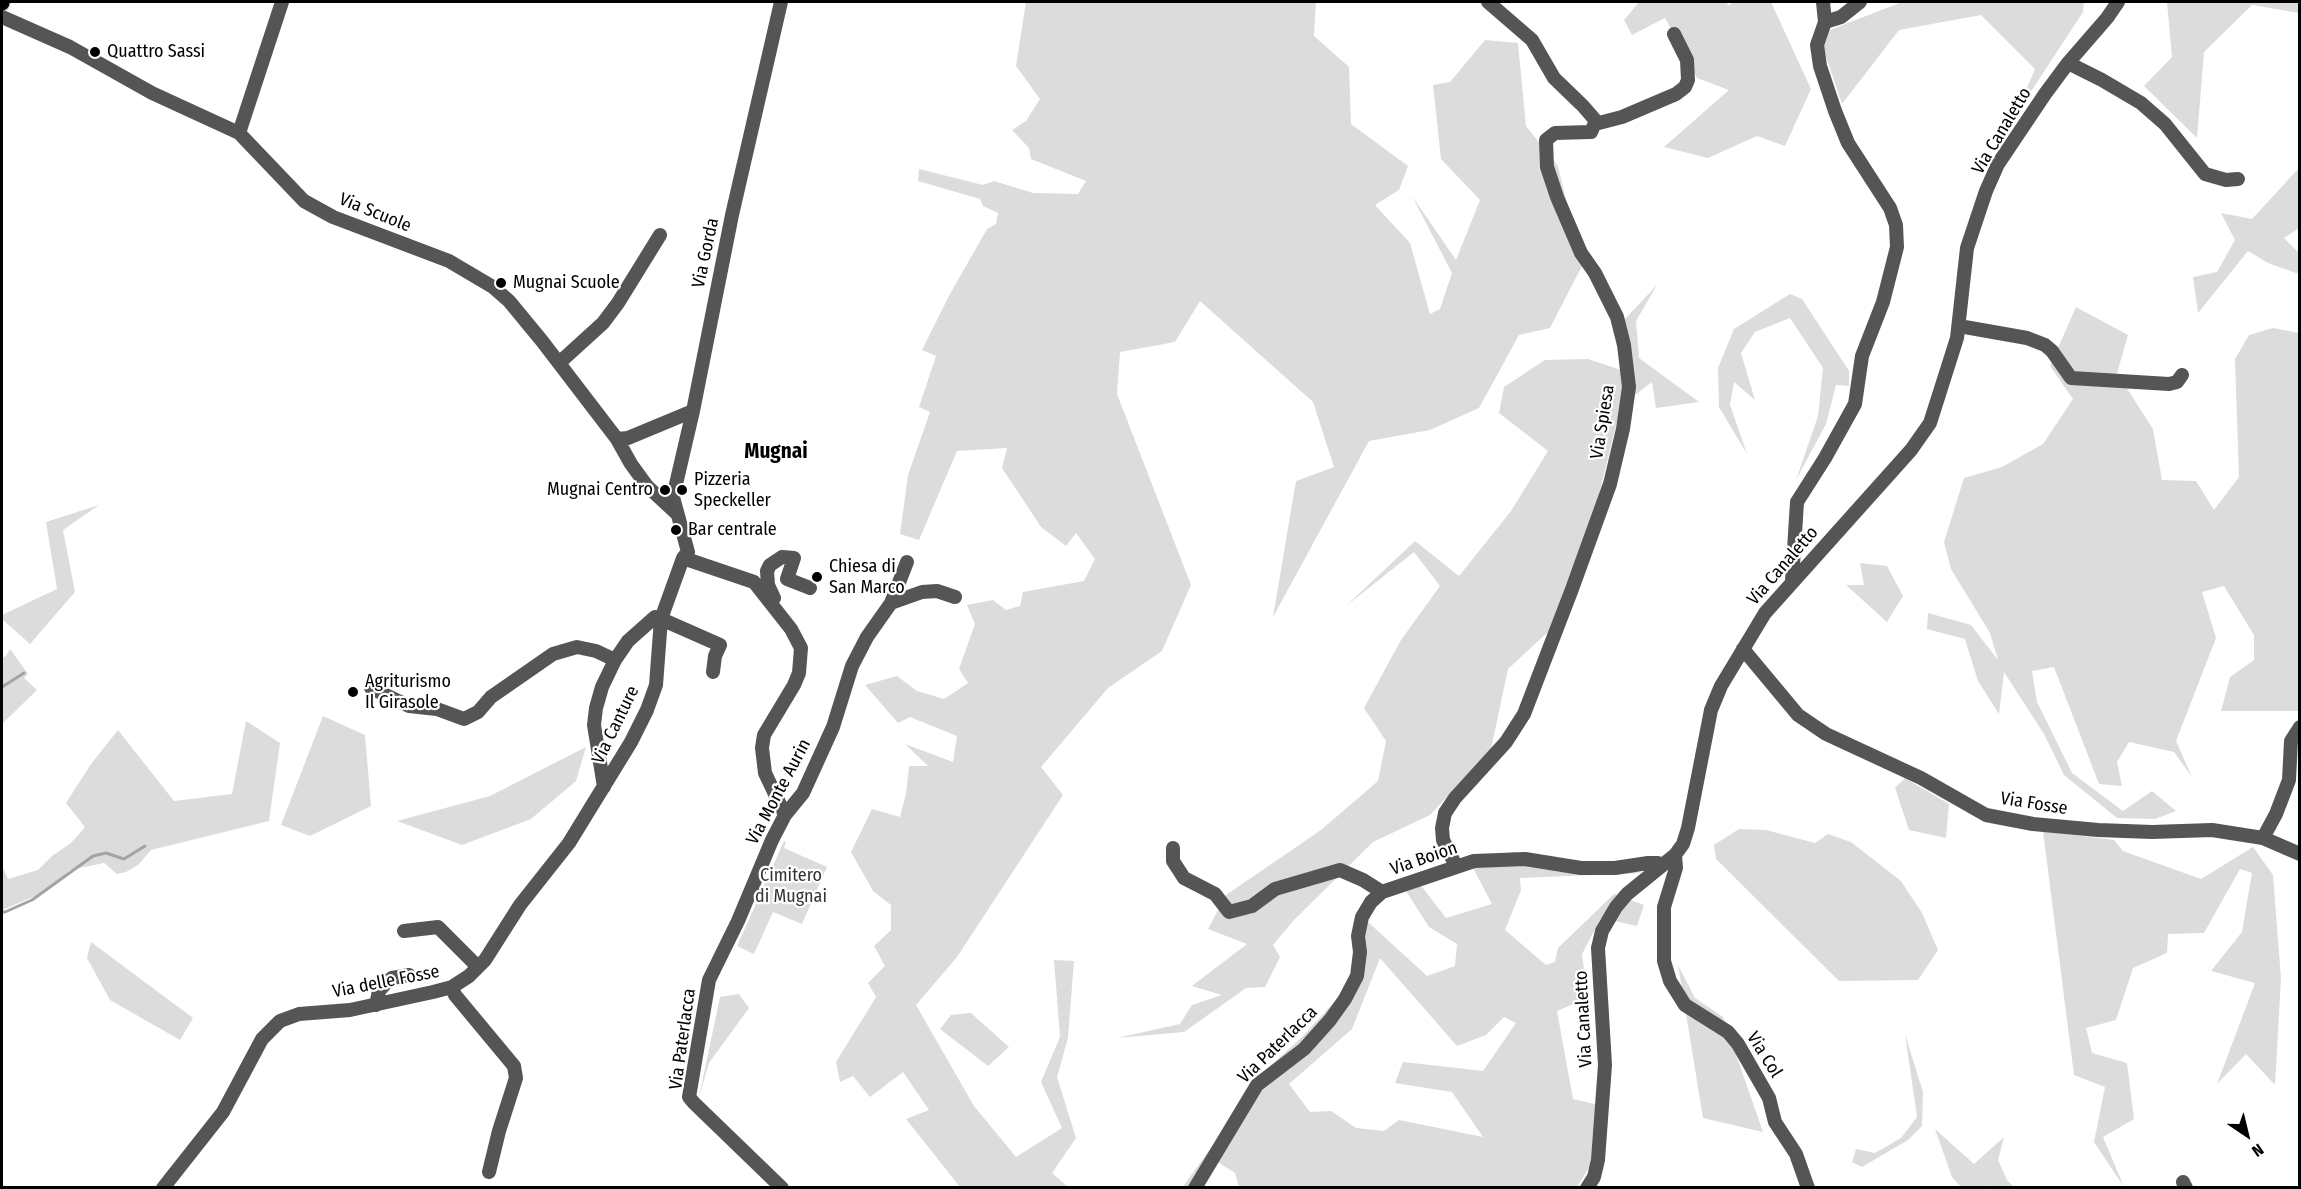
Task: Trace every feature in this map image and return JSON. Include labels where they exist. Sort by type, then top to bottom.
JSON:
[{"type":"street","points":[[239,133],[282,2]]},
{"type":"street","name":"Via Gorda","points":[[676,513],[672,497],[693,411],[732,215],[781,2]]},
{"type":"street","points":[[1488,2],[1532,40],[1554,78],[1583,106],[1596,121],[1595,124],[1623,117],[1676,94],[1685,87],[1689,80],[1687,60],[1674,34]]},
{"type":"street","points":[[1792,581],[1797,502],[1855,404],[1862,356],[1883,302],[1897,247],[1896,225],[1890,208],[1848,143],[1820,66],[1817,45],[1825,22],[1823,2]]},
{"type":"street","points":[[1825,22],[1841,17],[1860,2]]},
{"type":"street","name":"Via Canaletto","points":[[1587,1188],[1594,1177],[1598,1160],[1605,1065],[1599,940],[1605,923],[1621,900],[1675,855],[1683,844],[1711,710],[1721,686],[1765,613],[1923,434],[1941,392],[1953,355],[1959,326],[1967,248],[1986,191],[2007,150],[2068,63],[2118,2]]},
{"type":"street","name":"Via Scuole","points":[[2,17],[70,47],[152,93],[239,133],[304,201],[333,217],[449,261],[493,287],[515,308],[559,363],[617,439],[647,486],[676,513]]},
{"type":"street","points":[[2068,63],[2103,80],[2141,104],[2165,124],[2205,174],[2226,180],[2238,179]]},
{"type":"street","name":"Via Spiesa","points":[[1456,866],[1443,840],[1442,828],[1445,813],[1455,798],[1506,742],[1524,714],[1606,494],[1623,429],[1629,387],[1624,345],[1617,317],[1596,273],[1581,253],[1557,197],[1547,167],[1545,149],[1546,140],[1555,133],[1591,132],[1595,124]]},
{"type":"street","points":[[559,363],[603,323],[660,235]]},
{"type":"street","points":[[1959,326],[2027,338],[2045,345],[2071,378],[2169,384],[2177,382],[2182,375]]},
{"type":"street","points":[[617,439],[628,438],[693,411]]},
{"type":"street","name":"Via Canture","points":[[604,787],[631,742],[656,685],[661,619],[683,558],[688,552],[676,513]]},
{"type":"street","points":[[776,609],[767,577],[770,565],[776,560],[788,556],[794,558],[788,579],[810,588]]},
{"type":"street","points":[[683,558],[754,582],[792,629],[801,648],[796,679],[764,735],[762,748],[765,773],[785,815]]},
{"type":"street","name":"Via Monte Aurin","points":[[715,967],[785,815],[803,793],[833,727],[852,666],[867,637],[891,603],[907,562]]},
{"type":"street","points":[[891,603],[922,592],[937,591],[955,597]]},
{"type":"street","name":"Via Canture","points":[[604,787],[594,725],[602,687],[628,640],[647,622],[655,617],[661,619]]},
{"type":"street","points":[[661,619],[702,635],[720,645],[712,672]]},
{"type":"street","name":"Via Canture","points":[[371,688],[409,706],[437,709],[465,719],[478,712],[491,698],[553,654],[577,647],[596,651],[615,660]]},
{"type":"street","name":"Via Fosse","points":[[1743,649],[1798,716],[1817,728],[1921,778],[1986,814],[2033,824],[2098,830],[2152,832],[2212,830],[2263,838],[2300,854]]},
{"type":"street","points":[[2263,838],[2276,814],[2289,780],[2291,741],[2300,727]]},
{"type":"street","name":"Via delle Fosse","points":[[162,1188],[223,1112],[262,1039],[280,1021],[299,1014],[350,1010],[452,987],[469,976],[485,960],[520,905],[569,843],[604,787]]},
{"type":"street","name":"Via Boion","points":[[1173,848],[1173,861],[1184,878],[1215,894],[1229,912],[1252,906],[1275,889],[1340,870],[1363,880],[1382,892],[1474,861],[1525,859],[1581,868],[1615,868],[1648,863],[1662,865]]},
{"type":"street","name":"Via Col","points":[[1675,855],[1676,868],[1664,908],[1664,961],[1670,981],[1685,1005],[1728,1032],[1738,1044],[1769,1098],[1775,1122],[1796,1154],[1808,1188]]},
{"type":"street","name":"Via Paterlacca","points":[[1194,1188],[1257,1085],[1304,1049],[1345,999],[1357,976],[1360,951],[1358,936],[1362,917],[1371,902],[1382,892]]},
{"type":"street","points":[[404,932],[438,927],[478,967]]},
{"type":"street","name":"Via Paterlacca","points":[[715,967],[709,981],[690,1097],[782,1188]]},
{"type":"street","points":[[376,1005],[379,991],[386,983],[392,978],[409,975]]},
{"type":"street","points":[[452,987],[455,995],[514,1066],[516,1078],[489,1172]]},
{"type":"green space","points":[[1026,2],[1316,2],[1314,36],[1349,67],[1351,124],[1408,166],[1399,190],[1375,205],[1410,243],[1430,314],[1440,309],[1452,273],[1412,196],[1456,260],[1480,200],[1441,159],[1433,85],[1450,82],[1485,40],[1518,43],[1526,126],[1558,166],[1582,266],[1550,328],[1519,335],[1479,408],[1430,430],[1369,441],[1273,617],[1296,481],[1334,467],[1313,402],[1200,301],[1175,342],[1120,352],[1117,394],[1191,585],[1162,651],[1108,688],[1041,767],[1063,795],[957,957],[916,1005],[974,1106],[1016,1157],[1062,1128],[1041,1082],[1060,1037],[1054,960],[1074,961],[1068,1038],[1057,1077],[1076,1138],[1052,1173],[1068,1187],[960,1187],[906,1119],[929,1110],[903,1072],[870,1097],[853,1076],[840,1082],[836,1062],[876,997],[868,983],[885,966],[874,946],[891,930],[891,905],[873,891],[851,852],[872,809],[900,817],[906,794],[909,766],[928,766],[905,744],[953,762],[957,736],[910,717],[898,723],[865,685],[897,676],[917,691],[944,699],[968,683],[959,669],[975,624],[967,605],[993,600],[1006,610],[1020,606],[1023,592],[1084,581],[1095,559],[1076,533],[1066,546],[1041,527],[1002,468],[1007,448],[957,451],[919,540],[900,534],[908,475],[930,412],[919,407],[936,356],[922,350],[950,294],[987,229],[996,224],[998,213],[983,206],[980,199],[918,181],[919,169],[983,185],[994,181],[1033,193],[1078,194],[1086,181],[1031,159],[1029,148],[1012,130],[1026,121],[1040,99],[1016,66]]},
{"type":"green space","points":[[1639,2],[1725,2],[1729,5],[1734,2],[1771,2],[1811,89],[1785,146],[1757,136],[1708,158],[1664,147],[1729,90],[1697,78],[1665,18],[1632,35],[1624,20]]},
{"type":"green space","points":[[1902,2],[2084,2],[2083,12],[2015,116],[2035,69],[1981,15],[1899,30],[1842,104],[1823,48],[1830,30]]},
{"type":"green space","points":[[2167,2],[2299,2],[2299,13],[2252,5],[2204,52],[2197,138],[2144,86],[2172,57]]},
{"type":"green space","points":[[2299,168],[2299,228],[2284,238],[2299,253],[2299,274],[2268,263],[2248,251],[2198,313],[2193,277],[2217,272],[2235,240],[2221,213],[2252,219]]},
{"type":"green space","points":[[1657,285],[1636,321],[1639,358],[1699,402],[1656,408],[1652,382],[1621,406],[1596,506],[1548,632],[1508,669],[1491,749],[1430,815],[1373,842],[1293,921],[1273,945],[1280,957],[1265,987],[1246,988],[1184,1032],[1117,1038],[1180,1024],[1192,1005],[1222,995],[1192,986],[1247,944],[1208,929],[1226,895],[1321,830],[1378,781],[1386,741],[1364,708],[1401,640],[1440,586],[1414,552],[1346,606],[1415,541],[1459,576],[1511,511],[1548,451],[1499,413],[1504,387],[1545,360],[1588,359],[1621,370],[1625,319]]},
{"type":"green space","points":[[1790,294],[1802,299],[1849,371],[1849,386],[1836,385],[1826,424],[1796,480],[1818,416],[1823,368],[1790,318],[1755,332],[1741,353],[1755,400],[1734,382],[1730,405],[1747,454],[1719,407],[1718,368],[1734,329]]},
{"type":"green space","points":[[2076,307],[2128,335],[2117,373],[2153,429],[2162,480],[2196,481],[2214,510],[2239,477],[2235,359],[2249,335],[2273,328],[2299,333],[2299,711],[2221,711],[2230,677],[2254,660],[2254,635],[2224,586],[2202,592],[2216,638],[2176,741],[2192,777],[2174,752],[2129,742],[2117,762],[2122,786],[2099,784],[2054,667],[2032,671],[2037,702],[2072,773],[2123,811],[2152,791],[2176,811],[2155,819],[2117,818],[2064,775],[2044,734],[2004,672],[1999,714],[1978,681],[1965,639],[1927,629],[1928,613],[1971,625],[1998,660],[1990,633],[1951,569],[1944,542],[1964,478],[2002,467],[2043,444],[2073,399],[2050,366]]},
{"type":"green space","points":[[99,505],[63,530],[75,592],[30,644],[2,619],[2,615],[57,589],[46,522]]},
{"type":"green space","points":[[1860,563],[1887,566],[1903,596],[1887,622],[1846,585],[1864,585]]},
{"type":"green space","points":[[10,649],[28,674],[24,678],[37,690],[2,724],[2,658]]},
{"type":"green space","points":[[323,716],[365,735],[371,806],[310,836],[281,825]]},
{"type":"green space","points":[[246,721],[280,743],[269,821],[151,850],[138,865],[126,872],[117,874],[104,863],[70,870],[47,891],[2,910],[2,866],[8,879],[38,870],[52,856],[71,843],[85,827],[66,803],[91,764],[118,730],[174,801],[232,794]]},
{"type":"green space","points":[[586,747],[576,781],[531,819],[462,845],[397,821],[490,796]]},
{"type":"green space","points":[[1905,778],[1949,804],[1946,838],[1909,830],[1895,788]]},
{"type":"green space","points":[[1739,829],[1766,830],[1815,843],[1828,834],[1851,842],[1901,881],[1922,913],[1938,950],[1918,980],[1839,981],[1716,859],[1714,845]]},
{"type":"green space","points":[[2043,831],[2114,840],[2123,851],[2201,879],[2253,847],[2273,875],[2281,978],[2275,1085],[2246,1054],[2217,1084],[2255,983],[2211,971],[2242,932],[2252,873],[2240,869],[2204,933],[2168,934],[2167,953],[2133,968],[2116,1020],[2086,1028],[2092,1053],[2127,1063],[2134,1119],[2103,1137],[2124,1187],[2094,1142],[2105,1087],[2074,1075]]},
{"type":"green space","name":"Cimitero di Mugnai","points":[[784,841],[786,842],[784,848],[827,867],[802,924],[773,912],[754,954],[737,946]]},
{"type":"green space","points":[[1513,852],[1641,873],[1520,878],[1521,890],[1505,930],[1546,965],[1555,962],[1558,948],[1614,894],[1644,905],[1637,926],[1601,918],[1582,954],[1588,998],[1557,1011],[1573,1099],[1595,1104],[1595,1158],[1577,1187],[1239,1187],[1235,1173],[1216,1161],[1198,1187],[1182,1188],[1220,1135],[1252,1082],[1302,1037],[1337,999],[1352,976],[1368,922],[1427,976],[1455,966],[1457,944],[1429,927],[1406,891],[1419,883],[1446,918],[1492,904],[1473,868]],"holes":[[[1380,958],[1457,1046],[1486,1035],[1504,1017],[1516,1023],[1483,1071],[1403,1062],[1395,1083],[1452,1092],[1483,1137],[1399,1120],[1384,1131],[1356,1128],[1331,1111],[1310,1112],[1289,1084],[1352,1029]]]},
{"type":"green space","points":[[91,942],[193,1018],[180,1040],[110,1000],[87,958]]},
{"type":"green space","points":[[1678,965],[1695,998],[1723,1017],[1763,1132],[1703,1118]]},
{"type":"green space","points":[[739,994],[749,1008],[709,1063],[699,1097],[720,997]]},
{"type":"green space","points":[[971,1013],[1009,1047],[988,1066],[940,1029],[951,1015]]},
{"type":"green space","points":[[1905,1034],[1923,1092],[1922,1126],[1908,1140],[1862,1167],[1852,1162],[1856,1149],[1875,1153],[1901,1138],[1917,1117]]},
{"type":"green space","points":[[1935,1129],[1974,1164],[2004,1137],[1998,1160],[2007,1180],[2014,1187],[1988,1187],[1986,1185],[1984,1187],[1961,1187],[1952,1177]]},
{"type":"waterway","points":[[2,687],[24,673]]},
{"type":"waterway","points":[[2,912],[32,900],[93,856],[106,853],[124,859],[145,846]]},
{"type":"place","name":"Quattro Sassi","points":[[95,52]]},
{"type":"place","name":"Mugnai Scuole","points":[[501,283]]},
{"type":"place","name":"Mugnai Centro","points":[[665,490]]},
{"type":"place","name":"Pizzeria Speckeller","points":[[682,490]]},
{"type":"place","name":"Bar centrale","points":[[676,530]]},
{"type":"place","name":"Chiesa di San Marco","points":[[817,577]]},
{"type":"place","name":"Agriturismo Il Girasole","points":[[353,692]]},
{"type":"district","name":"Mugnai","points":[[776,452]]}]
